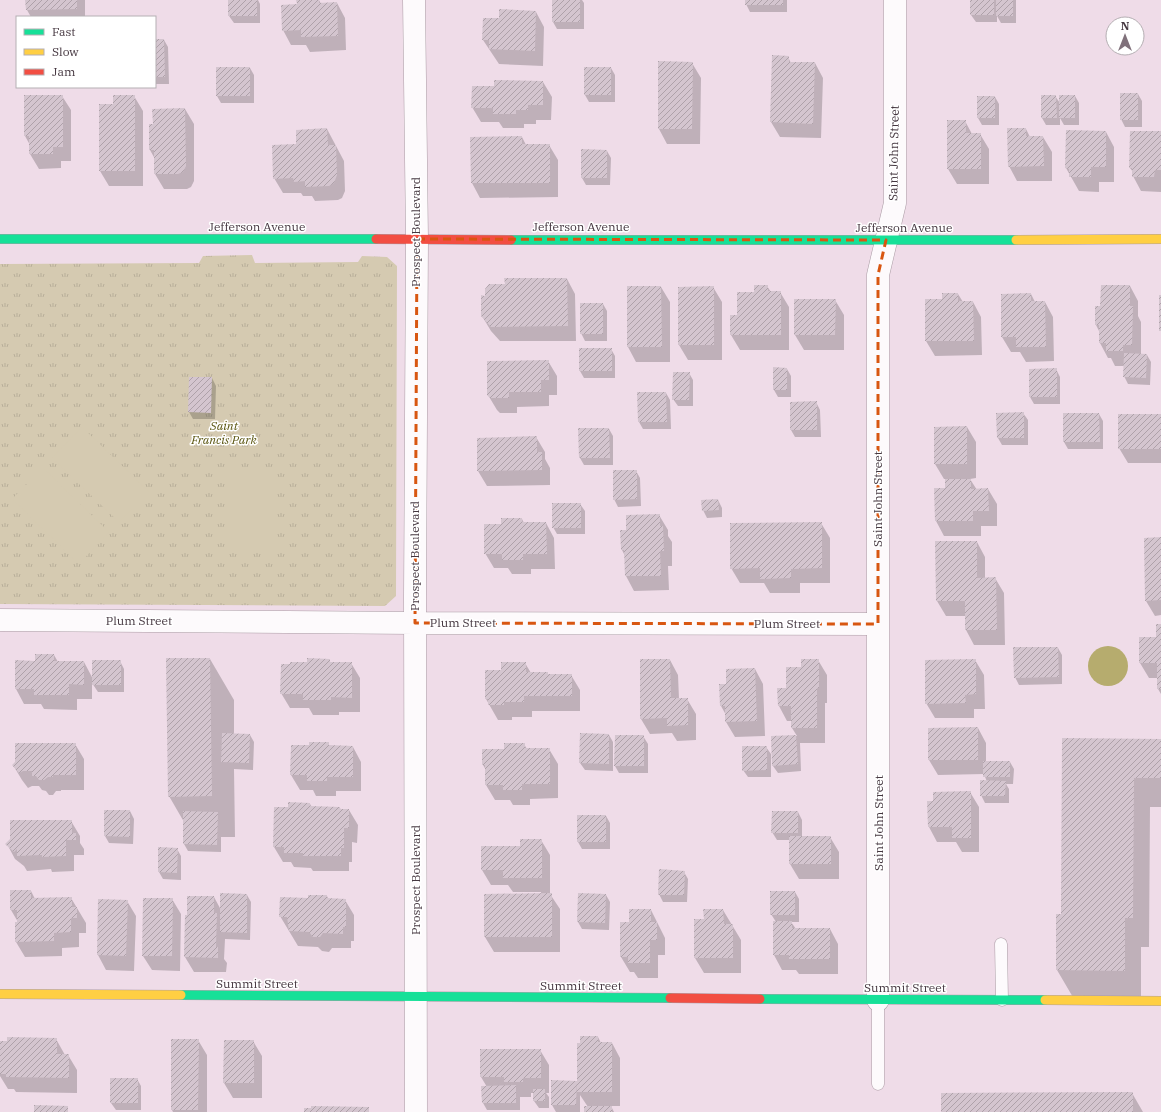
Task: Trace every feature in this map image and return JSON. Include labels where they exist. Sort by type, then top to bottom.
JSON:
[{"type":"street","name":"Prospect Boulevard","points":[[414,0],[417,239],[415,623],[416,1112]]},
{"type":"street","name":"Saint John Street","points":[[878,1000],[878,275],[895,203],[895,0]]},
{"type":"street","name":"Jefferson Avenue","points":[[0,239],[1161,239]]},
{"type":"street","name":"Plum Street","points":[[0,620],[878,624]]},
{"type":"street","name":"Summit Street","points":[[0,994],[1161,1001]]},
{"type":"lane","points":[[1001,944],[1002,1000]]},
{"type":"lane","points":[[878,1000],[878,1084]]},
{"type":"highlighted area","points":[[417,239],[886,240],[878,275],[878,624],[415,623]]},
{"type":"green space","name":"Saint Francis Park","points":[[252,255],[255,263],[358,262],[362,256],[387,257],[397,266],[396,596],[385,606],[0,604],[0,264],[199,263],[203,256]]},
{"type":"green space","points":[[82,427],[149,492],[119,522],[52,458]]},
{"type":"green space","points":[[43,468],[109,532],[79,564],[12,499]]},
{"type":"green space","points":[[228,472],[274,472],[274,550],[228,550]]},
{"type":"shaded area","points":[[1104,646],[1112,646],[1119,649],[1125,655],[1128,666],[1125,677],[1119,683],[1112,686],[1104,686],[1097,683],[1091,677],[1088,670],[1088,662],[1091,655],[1097,649]]},
{"type":"building","points":[[25,0],[77,0],[77,9],[26,10]]},
{"type":"building","points":[[228,0],[257,0],[257,16],[228,16]]},
{"type":"building","points":[[296,0],[319,0],[319,3],[337,2],[338,36],[301,37],[301,30],[282,31],[281,5],[297,4]]},
{"type":"building","points":[[552,0],[580,0],[580,22],[552,22]]},
{"type":"building","points":[[745,0],[783,0],[783,5],[745,5]]},
{"type":"building","points":[[970,0],[994,0],[994,15],[970,15]]},
{"type":"building","points":[[996,0],[1013,0],[1013,16],[996,16]]},
{"type":"building","points":[[499,9],[536,11],[535,51],[489,49],[489,40],[482,40],[483,18],[499,18]]},
{"type":"building","points":[[156,39],[164,39],[165,77],[156,77]]},
{"type":"building","points":[[772,55],[789,56],[789,62],[815,62],[813,124],[770,122]]},
{"type":"building","points":[[658,61],[693,62],[692,129],[658,129]]},
{"type":"building","points":[[216,67],[250,67],[250,96],[216,96]]},
{"type":"building","points":[[584,67],[611,67],[611,95],[584,95]]},
{"type":"building","points":[[494,80],[543,81],[543,105],[528,105],[528,110],[516,110],[516,114],[493,114],[493,108],[471,108],[472,86],[494,86]]},
{"type":"building","points":[[1120,93],[1138,93],[1138,120],[1120,120]]},
{"type":"building","points":[[24,95],[63,95],[63,147],[53,147],[53,154],[29,154],[29,136],[24,136]]},
{"type":"building","points":[[113,95],[135,95],[135,171],[99,171],[99,104],[113,104]]},
{"type":"building","points":[[1041,95],[1056,95],[1057,118],[1041,118]]},
{"type":"building","points":[[1059,95],[1075,95],[1075,118],[1059,118]]},
{"type":"building","points":[[977,96],[995,96],[995,118],[977,118]]},
{"type":"building","points":[[185,108],[186,166],[183,172],[178,174],[154,174],[154,150],[149,150],[149,124],[153,124],[152,109]]},
{"type":"building","points":[[947,120],[966,120],[966,133],[981,133],[981,169],[947,169]]},
{"type":"building","points":[[327,128],[328,145],[336,145],[337,175],[334,183],[329,186],[305,187],[305,181],[294,182],[293,178],[273,179],[272,145],[296,144],[296,130]]},
{"type":"building","points":[[1007,128],[1026,128],[1026,136],[1043,136],[1044,166],[1008,167]]},
{"type":"building","points":[[1066,130],[1106,131],[1106,167],[1091,167],[1091,177],[1069,177],[1069,169],[1065,168]]},
{"type":"building","points":[[1130,131],[1161,131],[1161,170],[1155,170],[1154,177],[1132,177],[1132,168],[1129,168]]},
{"type":"building","points":[[522,136],[522,144],[550,144],[550,183],[471,183],[470,137]]},
{"type":"building","points":[[581,149],[607,150],[607,178],[581,178]]},
{"type":"building","points":[[504,278],[567,278],[568,326],[491,327],[481,316],[481,295],[485,296],[485,289],[489,284],[505,284]]},
{"type":"building","points":[[754,285],[768,285],[768,291],[781,291],[781,335],[730,335],[730,315],[737,315],[737,292],[754,292]]},
{"type":"building","points":[[1101,285],[1130,285],[1130,306],[1133,306],[1132,345],[1123,345],[1123,351],[1106,351],[1106,343],[1099,343],[1099,325],[1095,325],[1095,306],[1100,306]]},
{"type":"building","points":[[627,286],[661,286],[662,347],[627,347]]},
{"type":"building","points":[[714,286],[714,345],[678,345],[678,287]]},
{"type":"building","points":[[942,293],[958,293],[958,301],[973,301],[974,341],[925,341],[925,299],[942,299]]},
{"type":"building","points":[[1031,293],[1031,301],[1045,301],[1046,347],[1016,347],[1016,337],[1001,337],[1001,294]]},
{"type":"building","points":[[1159,295],[1161,295],[1161,331],[1159,331]]},
{"type":"building","points":[[794,299],[836,299],[835,335],[794,335]]},
{"type":"building","points":[[580,303],[603,303],[603,334],[580,334]]},
{"type":"building","points":[[579,348],[612,348],[612,371],[579,371]]},
{"type":"building","points":[[1124,353],[1147,354],[1146,378],[1123,377]]},
{"type":"building","points":[[549,360],[549,380],[541,380],[541,392],[509,392],[509,398],[490,398],[487,395],[487,361]]},
{"type":"building","points":[[773,367],[787,368],[787,390],[773,390]]},
{"type":"building","points":[[1057,368],[1057,397],[1029,397],[1029,369]]},
{"type":"building","points":[[673,372],[690,372],[689,400],[672,400]]},
{"type":"building","points":[[189,377],[212,377],[211,413],[188,412]]},
{"type":"building","points":[[637,392],[666,392],[667,422],[638,422]]},
{"type":"building","points":[[817,401],[817,430],[790,430],[790,402]]},
{"type":"building","points":[[1024,412],[1024,438],[997,438],[996,413]]},
{"type":"building","points":[[1063,413],[1099,413],[1100,442],[1063,442]]},
{"type":"building","points":[[1118,414],[1161,414],[1161,449],[1118,449]]},
{"type":"building","points":[[967,426],[967,464],[934,464],[934,427]]},
{"type":"building","points":[[578,428],[609,428],[610,458],[579,458]]},
{"type":"building","points":[[537,436],[537,452],[542,452],[542,470],[477,471],[477,438]]},
{"type":"building","points":[[613,470],[637,470],[637,499],[613,500]]},
{"type":"building","points":[[945,479],[971,479],[971,489],[988,488],[989,511],[973,511],[973,521],[935,521],[934,488],[945,488]]},
{"type":"building","points":[[718,499],[719,510],[702,511],[701,500]]},
{"type":"building","points":[[552,503],[581,503],[581,528],[552,528]]},
{"type":"building","points":[[660,514],[660,526],[663,526],[664,551],[660,551],[661,576],[625,576],[624,550],[621,550],[620,530],[626,530],[626,515]]},
{"type":"building","points":[[501,518],[522,518],[522,522],[546,522],[547,554],[523,554],[523,560],[502,560],[502,554],[484,554],[484,524],[501,524]]},
{"type":"building","points":[[822,522],[822,568],[791,569],[791,578],[760,579],[760,568],[730,569],[730,523]]},
{"type":"building","points":[[1161,537],[1161,600],[1145,601],[1144,538]]},
{"type":"building","points":[[935,541],[977,541],[977,578],[996,577],[997,630],[965,630],[965,601],[936,601]]},
{"type":"building","points":[[1156,624],[1161,624],[1161,689],[1157,689],[1157,663],[1139,663],[1139,637],[1156,637]]},
{"type":"building","points":[[1013,647],[1058,647],[1059,677],[1014,678]]},
{"type":"building","points":[[35,654],[54,654],[54,661],[84,661],[84,685],[69,684],[69,695],[34,695],[34,689],[15,689],[15,660],[35,661]]},
{"type":"building","points":[[166,658],[210,658],[212,796],[168,797]]},
{"type":"building","points":[[307,658],[330,659],[330,662],[352,662],[352,698],[331,697],[331,700],[303,700],[303,694],[280,694],[281,664],[290,664],[290,662],[307,662]]},
{"type":"building","points":[[640,659],[670,659],[671,698],[688,698],[688,725],[667,726],[667,718],[640,719]]},
{"type":"building","points":[[801,659],[819,659],[817,728],[791,728],[791,706],[778,706],[777,688],[786,688],[786,667],[801,667]]},
{"type":"building","points":[[976,659],[976,694],[965,695],[966,703],[925,704],[925,660]]},
{"type":"building","points":[[92,660],[121,660],[121,685],[92,685]]},
{"type":"building","points":[[501,662],[526,662],[526,672],[572,674],[572,696],[524,696],[524,702],[504,702],[504,705],[488,705],[488,699],[485,699],[485,670],[501,670]]},
{"type":"building","points":[[755,668],[757,721],[725,722],[725,706],[720,706],[719,684],[726,684],[726,669]]},
{"type":"building","points":[[978,727],[978,760],[928,760],[928,728]]},
{"type":"building","points":[[222,733],[250,734],[249,763],[221,762]]},
{"type":"building","points":[[580,733],[609,734],[609,764],[579,763]]},
{"type":"building","points":[[615,735],[644,735],[644,766],[614,766]]},
{"type":"building","points":[[796,735],[798,764],[772,766],[771,736]]},
{"type":"building","points":[[1062,738],[1161,739],[1161,778],[1134,778],[1133,918],[1125,918],[1125,971],[1056,970],[1056,914],[1061,914]]},
{"type":"building","points":[[309,742],[329,742],[329,745],[353,746],[353,777],[327,777],[327,781],[307,781],[307,775],[290,775],[291,745],[309,745]]},
{"type":"building","points":[[15,743],[76,743],[76,775],[53,775],[53,777],[39,780],[36,776],[32,776],[32,771],[23,771],[19,773],[12,765],[15,762]]},
{"type":"building","points":[[504,743],[525,743],[525,748],[550,748],[550,784],[522,784],[522,790],[503,790],[503,785],[485,785],[485,765],[482,765],[482,749],[504,749]]},
{"type":"building","points":[[742,746],[767,746],[767,770],[742,771]]},
{"type":"building","points":[[983,761],[1010,761],[1010,777],[983,777]]},
{"type":"building","points":[[980,780],[1006,781],[1005,796],[980,796]]},
{"type":"building","points":[[971,791],[971,838],[952,838],[952,827],[928,827],[927,801],[933,801],[933,792]]},
{"type":"building","points":[[288,802],[310,803],[310,806],[340,807],[340,809],[349,809],[349,828],[344,828],[344,848],[341,848],[341,856],[303,856],[303,853],[284,853],[284,847],[273,847],[274,807],[288,807]]},
{"type":"building","points":[[104,810],[130,810],[130,837],[104,836]]},
{"type":"building","points":[[183,811],[218,812],[217,845],[183,844]]},
{"type":"building","points":[[772,811],[798,811],[798,833],[771,833]]},
{"type":"building","points":[[577,815],[606,815],[606,842],[577,842]]},
{"type":"building","points":[[10,820],[72,820],[72,833],[76,833],[76,840],[66,840],[66,856],[17,856],[17,849],[14,852],[5,844],[10,839]]},
{"type":"building","points":[[789,836],[831,836],[831,864],[789,864]]},
{"type":"building","points":[[520,839],[542,839],[542,878],[503,878],[503,870],[481,870],[481,846],[520,846]]},
{"type":"building","points":[[158,847],[178,848],[177,873],[158,872]]},
{"type":"building","points":[[659,869],[685,871],[684,895],[658,895]]},
{"type":"building","points":[[10,890],[31,890],[31,898],[72,897],[72,907],[77,907],[77,918],[71,918],[71,932],[54,933],[54,941],[15,942],[15,922],[17,922],[17,910],[10,910]]},
{"type":"building","points":[[770,891],[795,891],[795,915],[770,915]]},
{"type":"building","points":[[220,893],[247,894],[247,933],[220,932]]},
{"type":"building","points":[[552,893],[552,937],[484,937],[484,894]]},
{"type":"building","points":[[578,893],[606,894],[605,923],[577,922]]},
{"type":"building","points":[[308,895],[327,895],[327,898],[346,899],[346,927],[343,927],[343,934],[323,933],[320,937],[313,937],[309,932],[289,931],[287,917],[279,917],[280,897],[308,898]]},
{"type":"building","points":[[187,896],[214,896],[214,913],[217,913],[216,947],[218,947],[218,958],[184,957]]},
{"type":"building","points":[[143,898],[173,898],[172,956],[142,956]]},
{"type":"building","points":[[98,899],[128,900],[126,956],[97,955]]},
{"type":"building","points":[[629,909],[651,909],[651,922],[657,922],[657,940],[650,940],[650,963],[628,963],[628,957],[620,957],[620,922],[629,922]]},
{"type":"building","points":[[703,909],[723,909],[724,924],[733,924],[733,958],[694,958],[694,919],[704,919]]},
{"type":"building","points":[[773,921],[792,921],[792,928],[830,928],[830,959],[789,959],[789,955],[773,955]]},
{"type":"building","points":[[580,1036],[598,1036],[598,1042],[612,1042],[612,1092],[577,1092],[577,1043],[580,1043]]},
{"type":"building","points":[[7,1037],[57,1038],[57,1054],[69,1054],[69,1078],[6,1077],[6,1074],[0,1074],[0,1041],[7,1041]]},
{"type":"building","points":[[171,1039],[199,1039],[198,1110],[171,1110]]},
{"type":"building","points":[[224,1040],[254,1040],[254,1083],[223,1083]]},
{"type":"building","points":[[480,1049],[541,1049],[541,1078],[523,1078],[523,1082],[504,1082],[504,1077],[480,1077]]},
{"type":"building","points":[[110,1078],[138,1078],[138,1103],[110,1103]]},
{"type":"building","points":[[551,1080],[577,1081],[576,1105],[551,1105]]},
{"type":"building","points":[[516,1085],[516,1103],[482,1103],[481,1086]]},
{"type":"building","points":[[533,1089],[545,1089],[545,1101],[533,1101]]},
{"type":"building","points":[[1133,1092],[1133,1112],[941,1112],[941,1093]]},
{"type":"building","points":[[34,1105],[68,1106],[68,1112],[34,1112]]},
{"type":"building","points":[[311,1106],[369,1107],[369,1112],[304,1112],[304,1108],[311,1108]]},
{"type":"building","points":[[584,1106],[612,1106],[612,1112],[584,1112]]},
{"type":"traffic: fast","points":[[0,239],[376,239]]},
{"type":"traffic: fast","points":[[511,240],[1016,240]]},
{"type":"traffic: fast","points":[[181,995],[670,998]]},
{"type":"traffic: fast","points":[[760,999],[1045,1000]]},
{"type":"traffic: slow","points":[[1016,240],[1161,239]]},
{"type":"traffic: slow","points":[[0,994],[181,995]]},
{"type":"traffic: slow","points":[[1045,1000],[1161,1001]]},
{"type":"traffic: jam","points":[[376,239],[511,240]]},
{"type":"traffic: jam","points":[[670,998],[760,999]]}]
